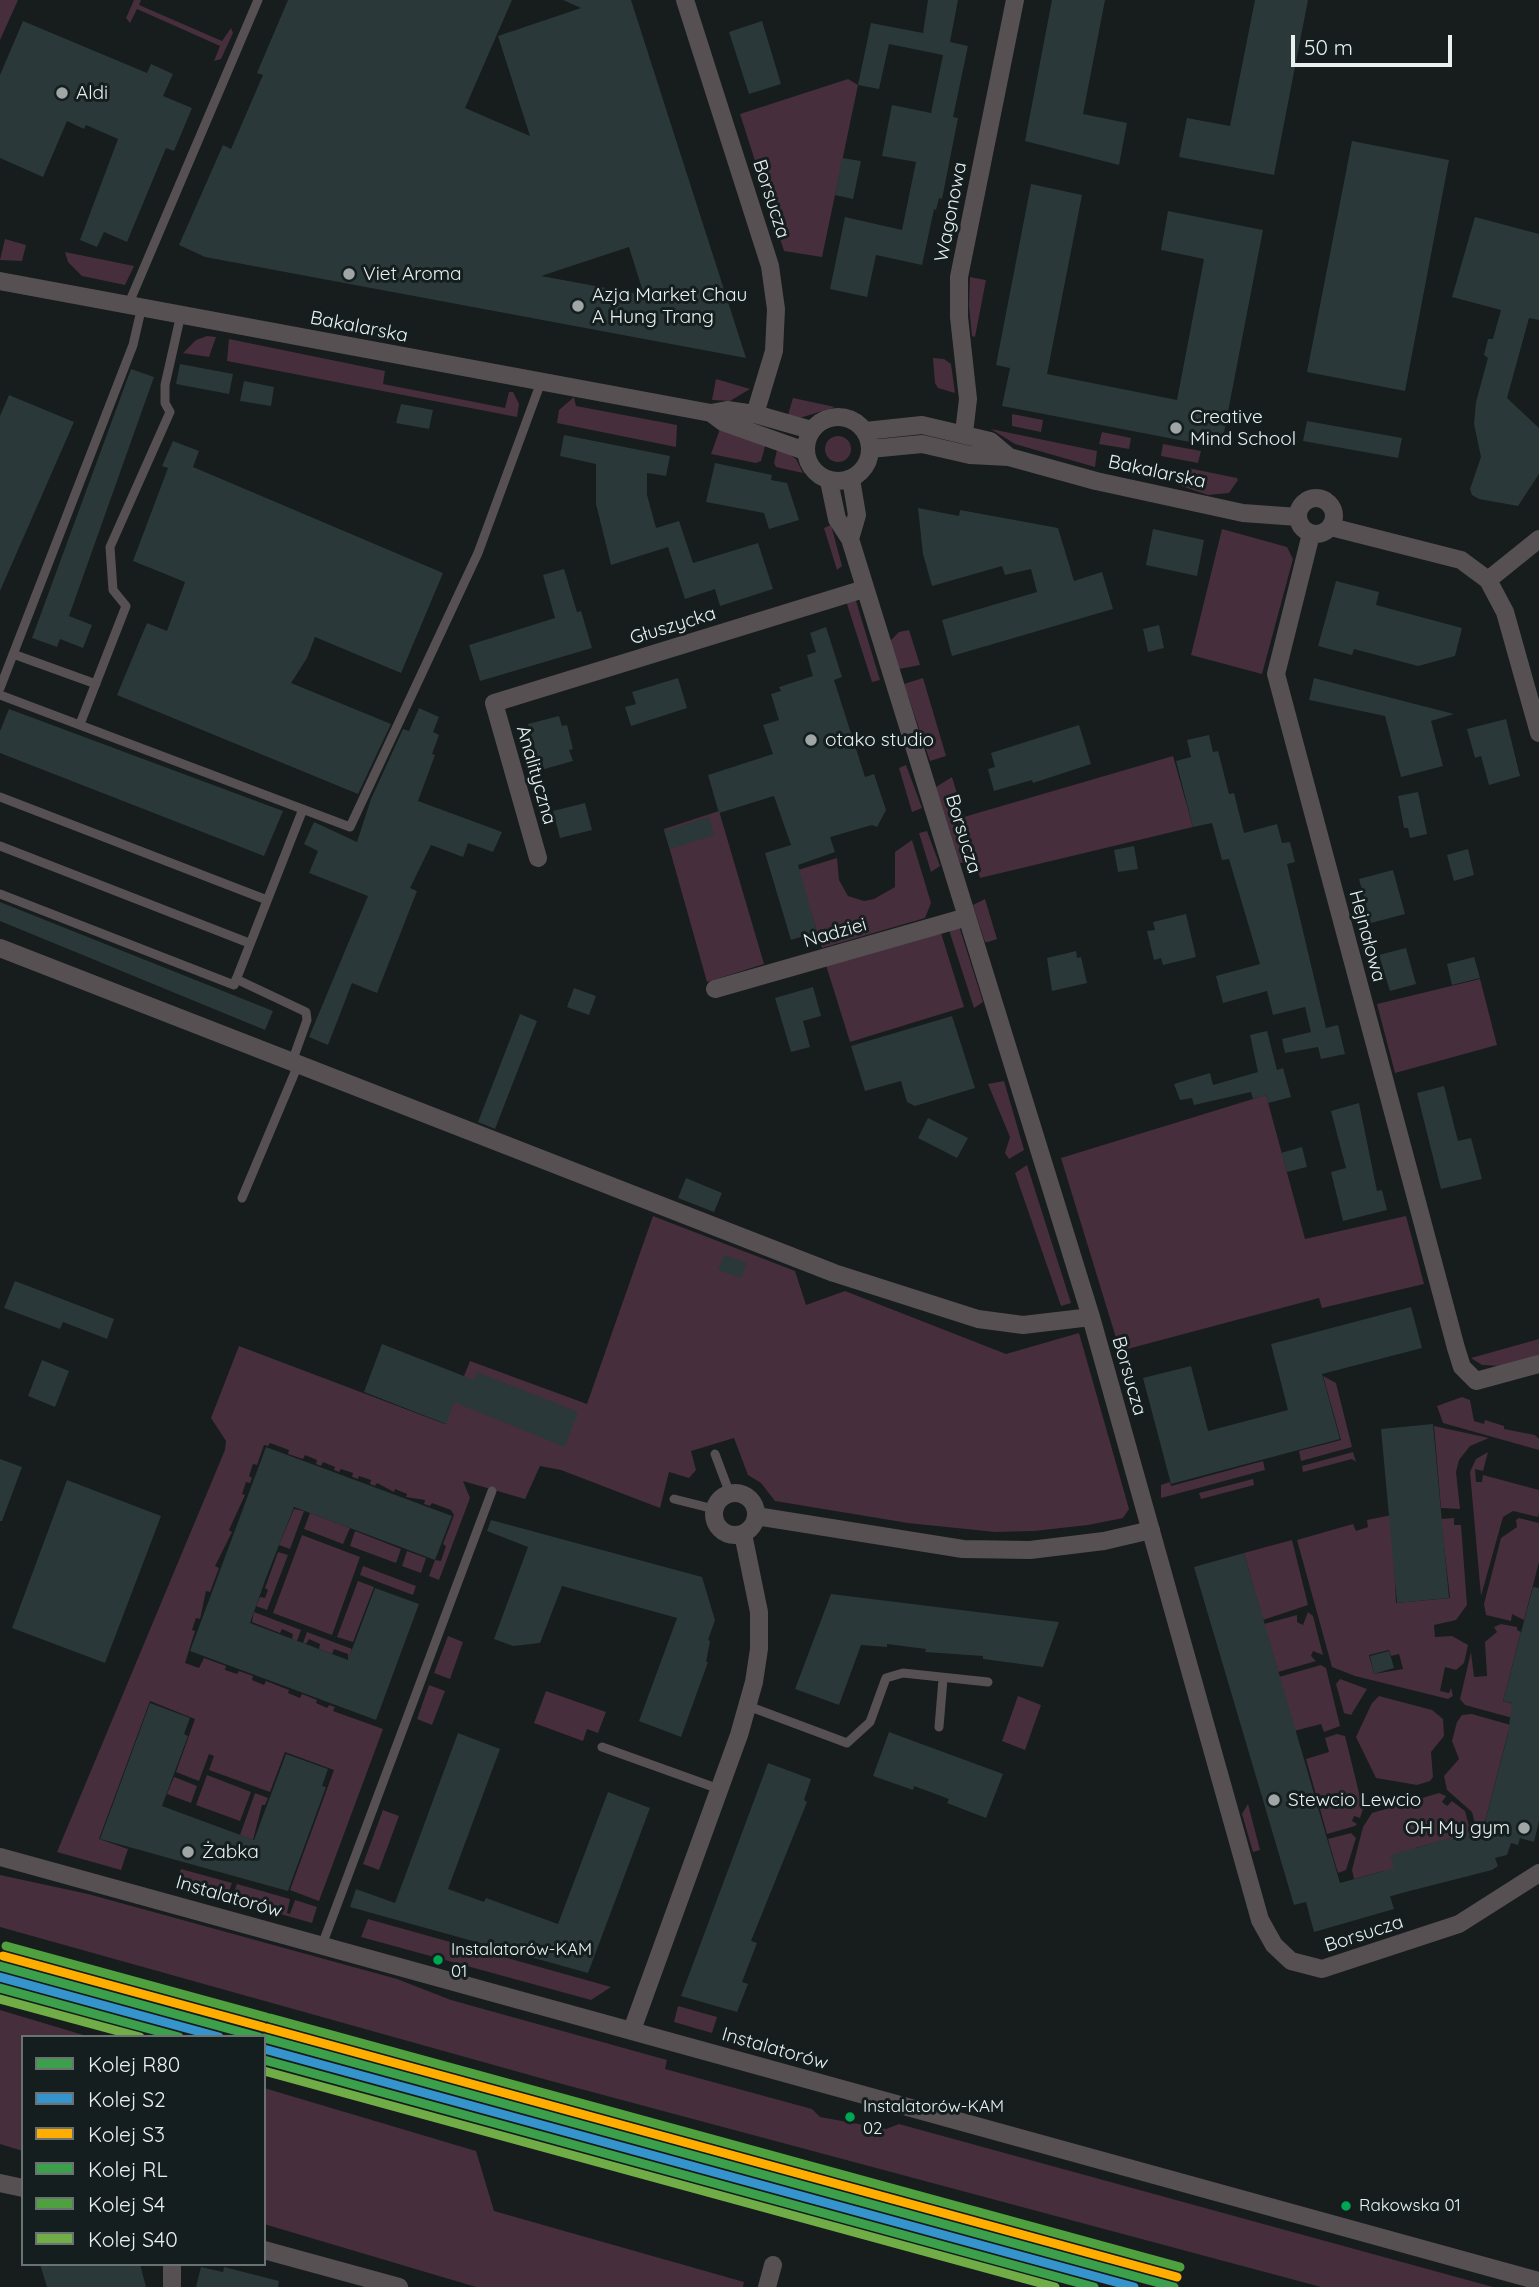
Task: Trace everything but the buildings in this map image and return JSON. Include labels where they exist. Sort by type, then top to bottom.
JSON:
[{"type":"street","name":"Borsucza","points":[[685,0],[770,266],[776,309],[775,351],[755,414]]},
{"type":"street","name":"Wagonowa","points":[[964,433],[968,399],[958,317],[959,278],[1014,0]]},
{"type":"street","name":"Bakalarska","points":[[0,281],[711,413],[727,410],[755,414],[811,430]]},
{"type":"street","name":"Bakalarska","points":[[711,413],[723,422],[805,451]]},
{"type":"street","points":[[837,416],[857,422],[865,431],[870,449],[865,467],[851,479],[829,481],[813,470],[805,451],[811,430],[818,423],[837,416]]},
{"type":"street","name":"Bakalarska","points":[[865,431],[922,425],[990,441],[1009,457]]},
{"type":"street","name":"Bakalarska","points":[[870,449],[922,444],[970,455],[1009,457],[1096,481],[1243,513],[1297,517]]},
{"type":"street","name":"Borsucza","points":[[850,539],[857,515],[851,479]]},
{"type":"street","name":"Borsucza","points":[[829,481],[837,519],[850,539],[1091,1317],[1260,1920],[1274,1945],[1291,1961],[1322,1969],[1459,1924],[1539,1873]]},
{"type":"street","points":[[1331,527],[1334,513],[1332,507],[1321,499],[1314,498],[1303,503],[1297,517],[1300,525],[1311,534],[1318,534],[1331,527],[1461,561],[1488,580],[1505,612],[1539,733]]},
{"type":"street","name":"Hejnałowa","points":[[1311,534],[1276,674],[1456,1348],[1462,1367],[1476,1381],[1539,1364]]},
{"type":"street","points":[[1488,580],[1539,539]]},
{"type":"street","name":"Głuszycka","points":[[494,703],[864,589]]},
{"type":"street","name":"Analityczna","points":[[494,703],[538,858]]},
{"type":"street","name":"Nadziei","points":[[715,989],[967,917]]},
{"type":"street","points":[[0,948],[834,1273],[978,1319],[1023,1325],[1091,1317]]},
{"type":"street","points":[[730,1494],[749,1498],[756,1516],[752,1527],[743,1534],[730,1535],[719,1528],[714,1509],[720,1499],[730,1494]]},
{"type":"street","points":[[756,1516],[963,1549],[1030,1550],[1104,1541],[1151,1531]]},
{"type":"street","points":[[632,2031],[748,1706],[757,1665],[760,1631],[749,1556],[743,1534]]},
{"type":"street","name":"Instalatorów","points":[[0,1857],[1539,2281]]},
{"type":"street","points":[[0,2183],[21,2188]]},
{"type":"street","points":[[266,2251],[399,2287]]},
{"type":"street","points":[[767,2287],[773,2265]]},
{"type":"street","points":[[172,2266],[172,2287]]},
{"type":"lane","points":[[0,688],[133,345],[135,304],[258,0]]},
{"type":"lane","points":[[80,724],[126,606],[113,590],[110,547],[170,412],[165,403],[165,385],[181,314]]},
{"type":"lane","points":[[0,695],[350,827],[478,553],[541,382]]},
{"type":"lane","points":[[13,654],[96,684]]},
{"type":"lane","points":[[0,797],[267,900]]},
{"type":"lane","points":[[235,982],[303,809]]},
{"type":"lane","points":[[0,846],[249,943]]},
{"type":"lane","points":[[0,894],[235,982],[306,1012],[307,1020],[295,1063],[242,1198]]},
{"type":"lane","points":[[715,1454],[730,1494]]},
{"type":"lane","points":[[322,1945],[492,1491]]},
{"type":"lane","points":[[674,1499],[714,1509]]},
{"type":"lane","points":[[748,1706],[847,1743],[870,1722],[886,1678],[903,1673],[988,1682]]},
{"type":"lane","points":[[939,1727],[943,1679]]},
{"type":"lane","points":[[602,1747],[719,1790]]},
{"type":"shaded area","points":[[0,0],[18,0],[0,40]]},
{"type":"shaded area","points":[[134,0],[141,0],[139,5],[222,41],[231,28],[233,33],[221,59],[214,61],[220,46],[137,9],[130,23],[126,18]]},
{"type":"shaded area","points":[[848,79],[858,85],[822,257],[784,251],[740,114]]},
{"type":"shaded area","points":[[5,239],[26,245],[22,261],[0,260]]},
{"type":"shaded area","points":[[65,252],[134,266],[125,285],[82,276],[68,262]]},
{"type":"shaded area","points":[[970,277],[986,280],[975,337],[972,336],[969,306]]},
{"type":"shaded area","points":[[207,336],[216,337],[209,357],[183,353],[196,340]]},
{"type":"shaded area","points":[[229,339],[385,371],[383,384],[505,408],[509,392],[513,392],[519,404],[517,417],[227,361]]},
{"type":"shaded area","points":[[933,358],[944,359],[951,364],[955,393],[938,388],[935,383]]},
{"type":"shaded area","points":[[716,379],[750,389],[730,401],[712,400]]},
{"type":"shaded area","points":[[574,397],[576,406],[677,425],[676,447],[557,423],[559,410]]},
{"type":"shaded area","points":[[793,398],[835,407],[800,418],[788,415]]},
{"type":"shaded area","points":[[1012,414],[1043,420],[1041,432],[1012,426]]},
{"type":"shaded area","points":[[720,429],[766,443],[761,461],[756,463],[711,454]]},
{"type":"shaded area","points":[[991,429],[1097,451],[1095,467],[1015,444]]},
{"type":"shaded area","points":[[1102,432],[1131,438],[1129,449],[1099,444]]},
{"type":"shaded area","points":[[838,436],[847,440],[851,449],[847,458],[838,462],[829,458],[825,449],[829,440]]},
{"type":"shaded area","points":[[1163,444],[1201,451],[1198,463],[1161,456]]},
{"type":"shaded area","points":[[778,446],[796,459],[803,473],[776,467],[774,463]]},
{"type":"shaded area","points":[[1188,468],[1238,480],[1229,493],[1208,495],[1181,486]]},
{"type":"shaded area","points":[[831,525],[842,566],[837,570],[824,528]]},
{"type":"shaded area","points":[[1222,529],[1287,547],[1293,559],[1262,674],[1191,655]]},
{"type":"shaded area","points":[[846,601],[856,601],[880,680],[872,682]]},
{"type":"shaded area","points":[[909,630],[920,665],[899,669],[890,641],[899,632]]},
{"type":"shaded area","points":[[923,678],[946,756],[930,761],[904,684]]},
{"type":"shaded area","points":[[1173,756],[1193,827],[980,878],[975,862],[960,863],[936,787],[952,777],[964,817]]},
{"type":"shaded area","points":[[906,765],[922,808],[912,812],[899,768]]},
{"type":"shaded area","points":[[719,811],[764,964],[707,982],[664,829]]},
{"type":"shaded area","points":[[927,831],[940,866],[931,872],[919,833]]},
{"type":"shaded area","points":[[912,840],[931,903],[925,918],[822,948],[798,870],[837,858],[839,880],[848,896],[864,901],[874,899],[895,887],[895,852]]},
{"type":"shaded area","points":[[985,899],[997,939],[988,942],[985,942],[973,905]]},
{"type":"shaded area","points":[[959,926],[983,1002],[974,1008],[948,927]]},
{"type":"shaded area","points":[[941,933],[964,1007],[850,1042],[826,965]]},
{"type":"shaded area","points":[[1480,979],[1497,1045],[1395,1073],[1377,1004]]},
{"type":"shaded area","points":[[1004,1081],[1024,1150],[1009,1159],[1005,1153],[1010,1137],[988,1084]]},
{"type":"shaded area","points":[[1266,1095],[1305,1239],[1406,1216],[1424,1284],[1322,1308],[1319,1298],[1120,1351],[1061,1158]]},
{"type":"shaded area","points":[[1027,1165],[1071,1303],[1061,1306],[1015,1173]]},
{"type":"shaded area","points":[[653,1216],[795,1271],[806,1305],[845,1291],[1006,1354],[1079,1333],[1129,1509],[1123,1518],[1088,1525],[995,1532],[908,1523],[775,1501],[761,1483],[748,1475],[734,1438],[691,1451],[696,1470],[689,1478],[669,1472],[660,1508],[561,1470],[540,1466],[525,1499],[463,1481],[470,1498],[439,1580],[429,1576],[435,1560],[441,1561],[446,1546],[443,1544],[454,1515],[451,1510],[432,1503],[430,1506],[424,1504],[425,1500],[406,1497],[407,1494],[395,1489],[394,1492],[377,1483],[375,1486],[370,1484],[371,1480],[352,1477],[353,1473],[341,1469],[339,1472],[334,1470],[335,1467],[323,1462],[321,1466],[316,1464],[317,1460],[305,1455],[303,1459],[288,1454],[289,1450],[270,1443],[268,1446],[264,1445],[257,1465],[253,1464],[250,1483],[246,1482],[242,1494],[245,1495],[229,1530],[232,1532],[215,1566],[219,1568],[210,1592],[206,1591],[200,1619],[196,1618],[192,1630],[195,1631],[185,1663],[199,1668],[204,1658],[226,1666],[225,1670],[253,1676],[252,1680],[264,1685],[266,1681],[289,1690],[288,1693],[300,1698],[302,1694],[327,1708],[329,1705],[335,1707],[333,1711],[383,1729],[319,1901],[290,1890],[334,1770],[285,1752],[270,1792],[209,1770],[214,1756],[209,1754],[199,1781],[176,1772],[195,1719],[150,1701],[99,1839],[128,1849],[121,1870],[57,1852],[225,1450],[226,1441],[211,1418],[239,1346],[445,1424],[470,1361],[587,1404]]},
{"type":"shaded area","points":[[1539,1339],[1539,1355],[1501,1366],[1482,1365],[1471,1358]]},
{"type":"shaded area","points":[[1323,1376],[1336,1383],[1352,1447],[1301,1461],[1299,1451],[1341,1440]]},
{"type":"shaded area","points":[[1462,1397],[1470,1400],[1474,1421],[1484,1424],[1485,1420],[1504,1426],[1504,1429],[1535,1435],[1539,1439],[1539,1450],[1443,1423],[1437,1406]]},
{"type":"shaded area","points":[[1434,1426],[1489,1438],[1470,1446],[1459,1460],[1456,1472],[1460,1509],[1441,1508]]},
{"type":"shaded area","points":[[1353,1452],[1356,1462],[1352,1459],[1303,1472],[1302,1466]]},
{"type":"shaded area","points":[[1488,1452],[1483,1471],[1475,1469],[1476,1482],[1482,1482],[1483,1475],[1539,1490],[1539,1514],[1538,1517],[1513,1511],[1503,1517],[1481,1596],[1470,1472],[1476,1459]]},
{"type":"shaded area","points":[[1263,1461],[1265,1470],[1161,1498],[1161,1485],[1170,1482],[1171,1486]]},
{"type":"shaded area","points":[[1253,1479],[1254,1485],[1201,1499],[1199,1493]]},
{"type":"shaded area","points":[[294,1509],[304,1511],[290,1549],[279,1545]]},
{"type":"shaded area","points":[[310,1513],[350,1528],[343,1544],[304,1529]]},
{"type":"shaded area","points":[[1392,1515],[1396,1603],[1450,1598],[1441,1519],[1454,1518],[1454,1525],[1461,1525],[1467,1605],[1456,1620],[1434,1625],[1435,1637],[1452,1636],[1468,1645],[1464,1663],[1456,1670],[1445,1667],[1440,1691],[1449,1693],[1451,1688],[1453,1696],[1448,1699],[1355,1676],[1332,1667],[1297,1540],[1353,1524],[1356,1531],[1368,1527],[1367,1520]],"holes":[[[1389,1650],[1391,1656],[1399,1654],[1403,1669],[1374,1674],[1369,1655]]]},
{"type":"shaded area","points":[[1519,1518],[1539,1523],[1539,1562],[1524,1620],[1512,1614],[1511,1621],[1486,1615],[1484,1604],[1501,1538],[1517,1527],[1516,1520]]},
{"type":"shaded area","points":[[355,1531],[401,1549],[396,1563],[350,1546]]},
{"type":"shaded area","points":[[302,1535],[360,1557],[332,1635],[273,1613]]},
{"type":"shaded area","points":[[1292,1540],[1308,1605],[1263,1620],[1244,1553]]},
{"type":"shaded area","points":[[407,1551],[426,1558],[421,1573],[402,1566]]},
{"type":"shaded area","points":[[278,1552],[288,1555],[267,1610],[256,1606],[260,1597],[265,1598],[268,1590],[265,1588]]},
{"type":"shaded area","points":[[363,1566],[416,1586],[413,1595],[360,1575]]},
{"type":"shaded area","points":[[358,1581],[374,1587],[353,1642],[337,1637]]},
{"type":"shaded area","points":[[254,1612],[301,1630],[297,1641],[292,1639],[293,1634],[282,1629],[280,1633],[252,1622]]},
{"type":"shaded area","points":[[1308,1612],[1313,1616],[1323,1655],[1313,1651],[1311,1656],[1316,1661],[1278,1672],[1264,1624],[1297,1615],[1297,1622],[1303,1625]]},
{"type":"shaded area","points":[[1501,1624],[1517,1627],[1521,1632],[1503,1701],[1521,1706],[1516,1719],[1465,1705],[1460,1699],[1471,1652],[1474,1677],[1487,1676],[1485,1642],[1497,1632],[1494,1627]]},
{"type":"shaded area","points":[[307,1632],[352,1649],[348,1660],[348,1654],[334,1649],[332,1654],[319,1649],[320,1644],[309,1639],[306,1644],[303,1643]]},
{"type":"shaded area","points":[[448,1636],[463,1642],[450,1679],[434,1673]]},
{"type":"shaded area","points":[[1321,1665],[1326,1668],[1340,1726],[1324,1732],[1321,1724],[1294,1731],[1279,1677]]},
{"type":"shaded area","points":[[1340,1679],[1367,1689],[1351,1715],[1344,1713],[1336,1684]]},
{"type":"shaded area","points":[[429,1685],[445,1691],[432,1725],[417,1719]]},
{"type":"shaded area","points":[[546,1691],[606,1712],[598,1733],[587,1729],[583,1741],[534,1723]]},
{"type":"shaded area","points":[[1018,1696],[1041,1705],[1025,1750],[1002,1741]]},
{"type":"shaded area","points":[[1379,1696],[1432,1710],[1443,1719],[1444,1736],[1431,1752],[1433,1777],[1430,1781],[1417,1785],[1376,1778],[1356,1737],[1372,1703]]},
{"type":"shaded area","points":[[1472,1714],[1514,1726],[1508,1733],[1483,1829],[1477,1831],[1472,1812],[1447,1790],[1444,1776],[1459,1759],[1452,1741],[1457,1722],[1462,1715]]},
{"type":"shaded area","points":[[1337,1734],[1345,1736],[1363,1809],[1360,1818],[1354,1816],[1352,1821],[1357,1824],[1355,1826],[1327,1834],[1306,1759],[1329,1752],[1325,1738]]},
{"type":"shaded area","points":[[207,1775],[251,1792],[240,1821],[196,1805]]},
{"type":"shaded area","points":[[174,1777],[197,1786],[191,1803],[167,1794]]},
{"type":"shaded area","points":[[255,1793],[268,1798],[265,1805],[262,1805],[253,1840],[240,1835]]},
{"type":"shaded area","points":[[1439,1793],[1446,1796],[1442,1802],[1447,1806],[1452,1801],[1465,1811],[1471,1833],[1415,1848],[1415,1889],[1391,1896],[1383,1871],[1354,1879],[1352,1870],[1363,1827],[1372,1813]]},
{"type":"shaded area","points":[[1248,1804],[1260,1850],[1253,1852],[1242,1814]]},
{"type":"shaded area","points":[[383,1810],[399,1816],[379,1870],[363,1864]]},
{"type":"shaded area","points":[[1351,1833],[1356,1838],[1346,1870],[1338,1873],[1328,1839]]},
{"type":"shaded area","points":[[181,1869],[232,1883],[226,1899],[175,1885]]},
{"type":"shaded area","points":[[0,1875],[88,1894],[397,1979],[451,2000],[667,2060],[665,2069],[812,2109],[820,2117],[886,2129],[899,2124],[1493,2287],[1321,2287],[551,2081],[0,1927]]},
{"type":"shaded area","points":[[237,1884],[290,1899],[287,1913],[290,1914],[295,1900],[317,1907],[312,1923],[231,1900]]},
{"type":"shaded area","points":[[368,1919],[611,1987],[591,2000],[361,1937]]},
{"type":"shaded area","points":[[678,2006],[717,2017],[712,2033],[674,2022]]},
{"type":"shaded area","points":[[0,2010],[83,2035],[21,2035],[21,2150],[0,2144]]},
{"type":"shaded area","points":[[266,2089],[476,2151],[494,2211],[744,2282],[743,2287],[476,2287],[266,2225]]},
{"type":"rail line","name":"S4","points":[[6,1946],[266,2017]]},
{"type":"rail line","name":"S3","points":[[3,1956],[263,2027]]},
{"type":"rail line","name":"R80","points":[[0,1966],[252,2035]]},
{"type":"rail line","name":"S2","points":[[0,1977],[212,2035]]},
{"type":"rail line","name":"RL","points":[[0,1988],[172,2035]]},
{"type":"rail line","name":"S40","points":[[0,1999],[133,2035]]},
{"type":"rail line","name":"S4","points":[[270,2018],[1180,2267]]},
{"type":"rail line","name":"S3","points":[[267,2028],[1177,2277]]},
{"type":"rail line","name":"R80","points":[[266,2039],[1174,2287]]},
{"type":"rail line","name":"S2","points":[[266,2050],[1134,2287]]},
{"type":"rail line","name":"RL","points":[[266,2061],[1094,2287]]},
{"type":"rail line","name":"S40","points":[[266,2072],[1055,2287]]},
{"type":"place","name":"Aldi","points":[[62,93]]},
{"type":"place","name":"Viet Aroma","points":[[349,274]]},
{"type":"place","name":"Azja Market Chau A Hung Trang","points":[[578,306]]},
{"type":"place","name":"Creative Mind School","points":[[1176,428]]},
{"type":"place","name":"otako studio","points":[[811,740]]},
{"type":"place","name":"Stewcio Lewcio","points":[[1274,1800]]},
{"type":"place","name":"OH My gym","points":[[1524,1828]]},
{"type":"place","name":"Żabka","points":[[188,1852]]},
{"type":"place","name":"Instalatorów-KAM 01","points":[[438,1960]]},
{"type":"place","name":"Instalatorów-KAM 02","points":[[850,2117]]},
{"type":"place","name":"Rakowska 01","points":[[1346,2206]]}]
